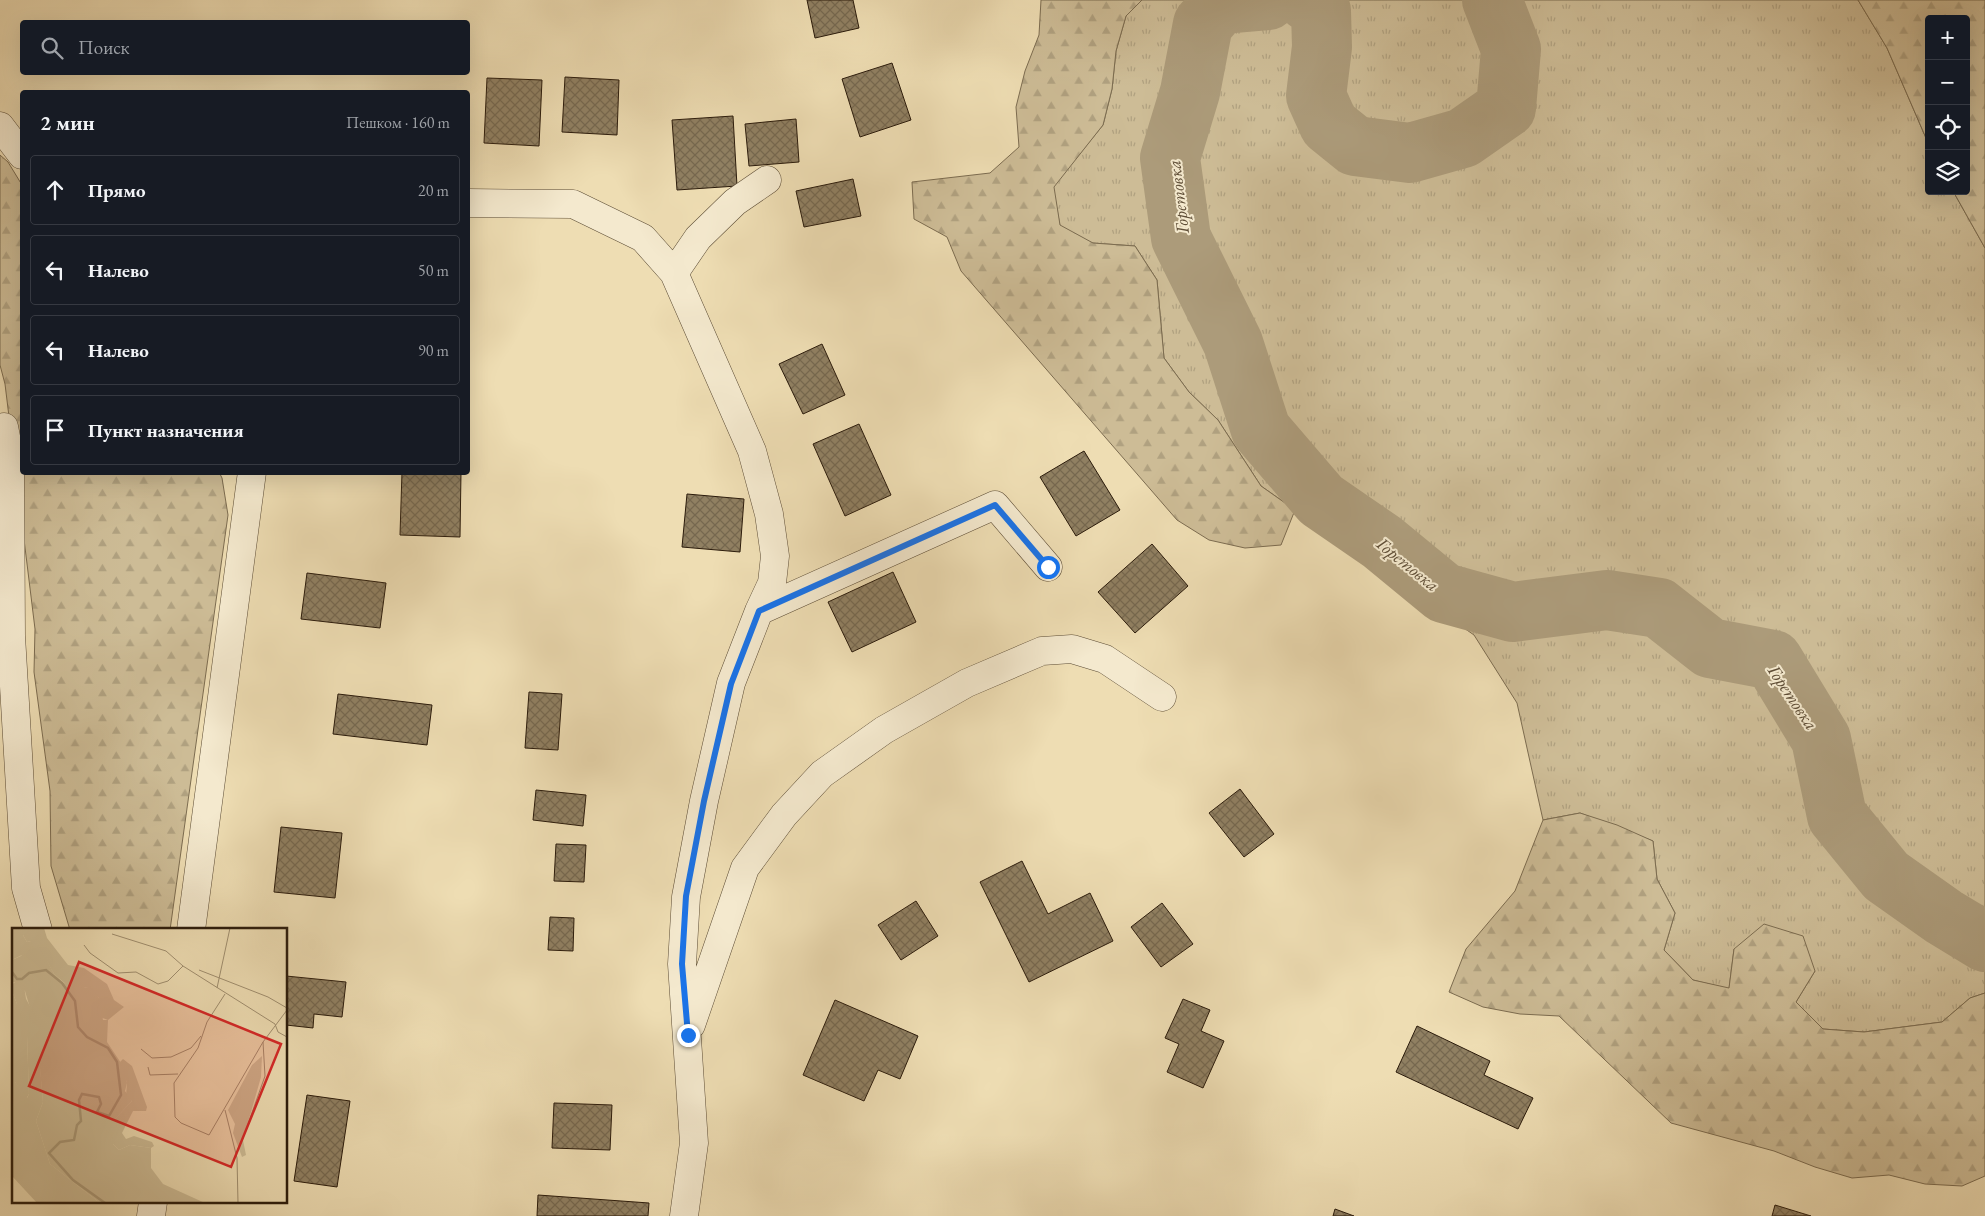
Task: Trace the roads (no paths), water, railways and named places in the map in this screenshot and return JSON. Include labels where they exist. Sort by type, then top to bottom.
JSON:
[{"type":"street","points":[[0,126],[20,152]]},
{"type":"street","points":[[674,272],[698,238],[735,202],[767,180]]},
{"type":"street","points":[[470,203],[573,204],[643,238],[674,272],[752,451],[769,514],[776,556],[772,583],[759,611],[731,684],[704,801],[686,896],[682,964],[694,1143],[684,1216]]},
{"type":"street","points":[[4,428],[10,457],[12,636],[26,888],[37,928]]},
{"type":"street","points":[[191,928],[249,479]]},
{"type":"street","points":[[759,611],[995,505],[1048,567]]},
{"type":"street","points":[[688,1035],[745,868],[784,815],[822,774],[876,735],[967,683],[1042,652],[1072,649],[1105,659],[1162,697]]},
{"type":"waterway","name":"Горетовка","points":[[1268,0],[1221,4],[1203,24],[1190,92],[1170,158],[1181,238],[1233,343],[1261,430],[1321,500],[1382,542],[1444,593],[1513,612],[1607,600],[1659,608],[1710,648],[1773,660],[1821,739],[1837,816],[1886,876],[1944,917],[1985,942]]},
{"type":"waterway","name":"Горетовка","points":[[1306,0],[1321,11],[1322,47],[1316,96],[1329,125],[1355,146],[1410,153],[1463,138],[1506,108],[1511,49],[1492,0]]}]
